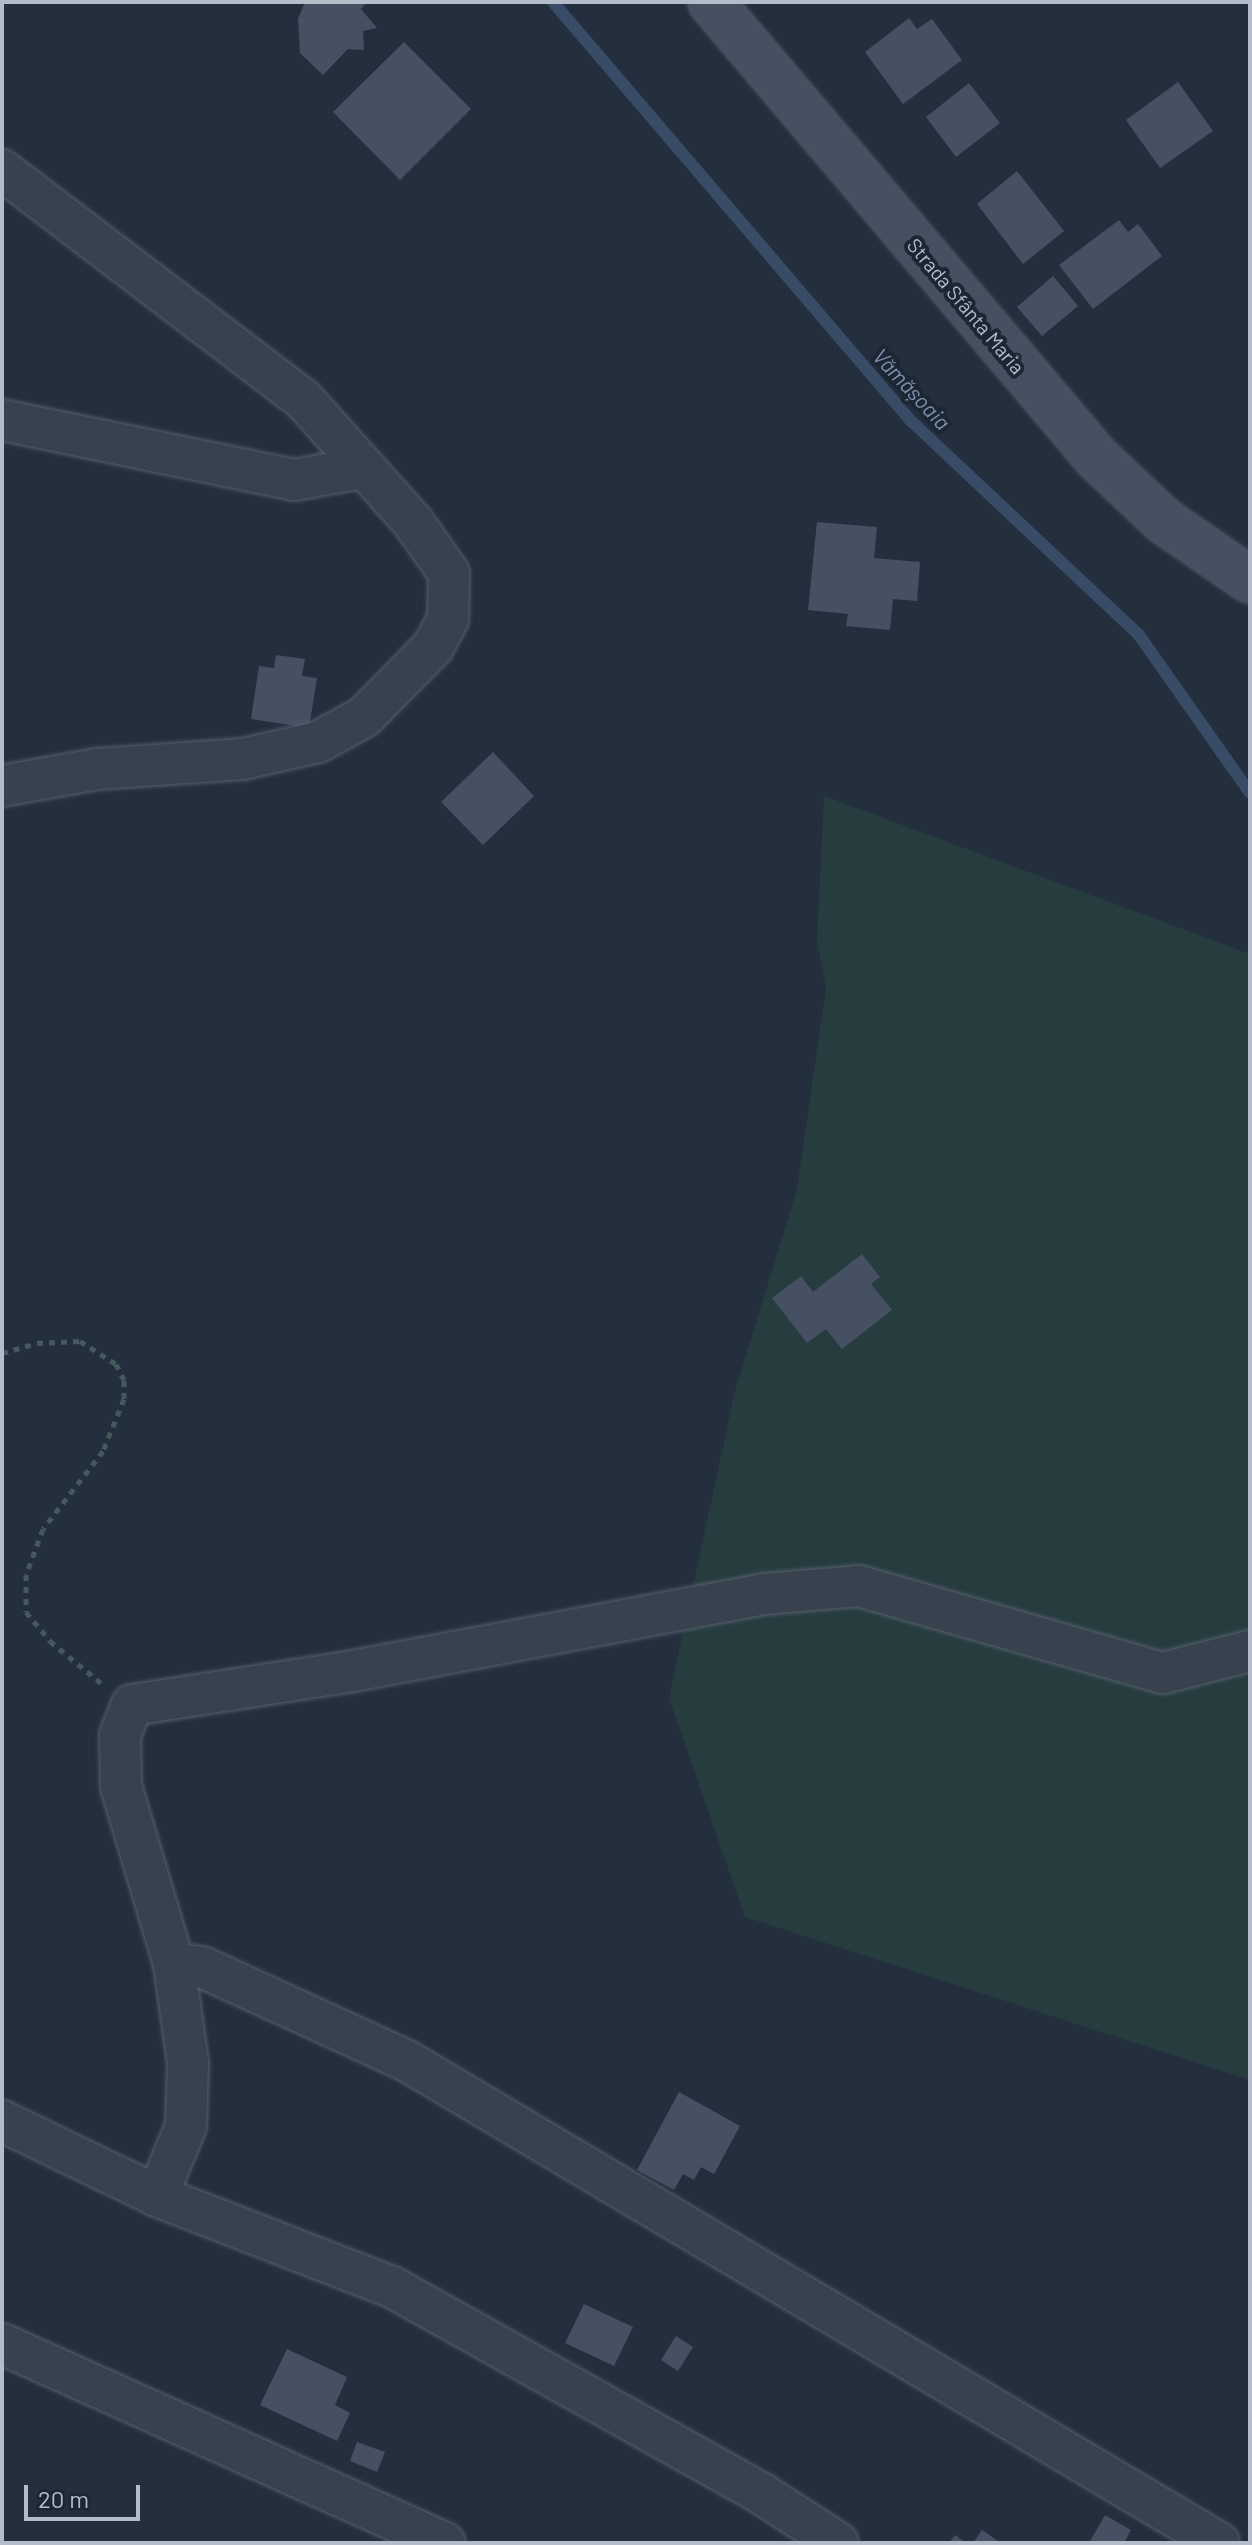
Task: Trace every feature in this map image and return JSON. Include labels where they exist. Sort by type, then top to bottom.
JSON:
[{"type":"main road","name":"Strada Sfânta Maria","points":[[711,2],[1097,458],[1164,521],[1250,580]]},
{"type":"street","points":[[2,170],[303,399],[361,468],[413,522],[449,573],[448,619],[433,647],[364,717],[318,742],[243,759],[97,769],[2,786]]},
{"type":"street","points":[[2,420],[294,480],[361,468]]},
{"type":"street","points":[[157,2196],[186,2126],[188,2063],[174,1964],[121,1786],[120,1735],[132,1705],[353,1671],[764,1594],[859,1586],[1163,1673],[1250,1651]]},
{"type":"street","points":[[174,1964],[202,1967],[407,2061],[1219,2543]]},
{"type":"street","points":[[2,2121],[157,2196],[392,2287],[762,2494],[838,2543]]},
{"type":"street","points":[[2,2344],[444,2543]]},
{"type":"path","points":[[2,1353],[37,1343],[80,1341],[116,1364],[124,1380],[124,1399],[103,1451],[43,1529],[26,1575],[26,1612],[77,1666],[132,1705]]},
{"type":"green space","points":[[824,796],[1250,954],[1250,2080],[745,1917],[669,1698],[735,1391],[797,1189],[826,988],[817,940]]},
{"type":"building","points":[[305,2],[367,2],[361,9],[377,28],[363,31],[364,50],[348,49],[323,75],[300,53],[298,19]]},
{"type":"building","points":[[909,18],[917,29],[932,19],[962,60],[903,104],[865,52]]},
{"type":"building","points":[[404,42],[471,109],[400,180],[333,112]]},
{"type":"building","points":[[1178,82],[1213,131],[1160,168],[1126,120]]},
{"type":"building","points":[[969,83],[1000,123],[956,157],[926,117]]},
{"type":"building","points":[[1017,171],[1064,231],[1023,264],[977,204]]},
{"type":"building","points":[[1119,220],[1128,232],[1138,224],[1162,256],[1093,309],[1059,265]]},
{"type":"building","points":[[1053,276],[1078,306],[1042,336],[1017,307]]},
{"type":"building","points":[[817,522],[877,527],[874,558],[920,562],[917,601],[893,599],[890,630],[846,626],[848,614],[808,610]]},
{"type":"building","points":[[276,655],[305,659],[302,676],[317,678],[309,728],[251,719],[259,666],[274,668]]},
{"type":"building","points":[[493,752],[534,796],[483,845],[441,802]]},
{"type":"building","points":[[862,1254],[880,1277],[871,1284],[892,1310],[842,1349],[826,1329],[807,1343],[772,1298],[801,1276],[813,1292]]},
{"type":"building","points":[[679,2092],[740,2126],[714,2174],[701,2167],[694,2180],[683,2174],[674,2190],[637,2170]]},
{"type":"building","points":[[584,2304],[633,2327],[614,2366],[565,2343]]},
{"type":"building","points":[[676,2336],[693,2347],[678,2371],[661,2360]]},
{"type":"building","points":[[287,2349],[347,2377],[335,2405],[350,2413],[337,2441],[260,2405]]},
{"type":"building","points":[[357,2442],[385,2452],[377,2472],[350,2461]]},
{"type":"building","points":[[1105,2515],[1131,2530],[1124,2543],[1089,2543]]},
{"type":"building","points":[[982,2530],[1001,2543],[973,2543]]},
{"type":"building","points":[[955,2535],[966,2543],[949,2543]]},
{"type":"waterway","name":"Vămășoaia","points":[[553,2],[910,420],[1139,635],[1250,793]]}]
